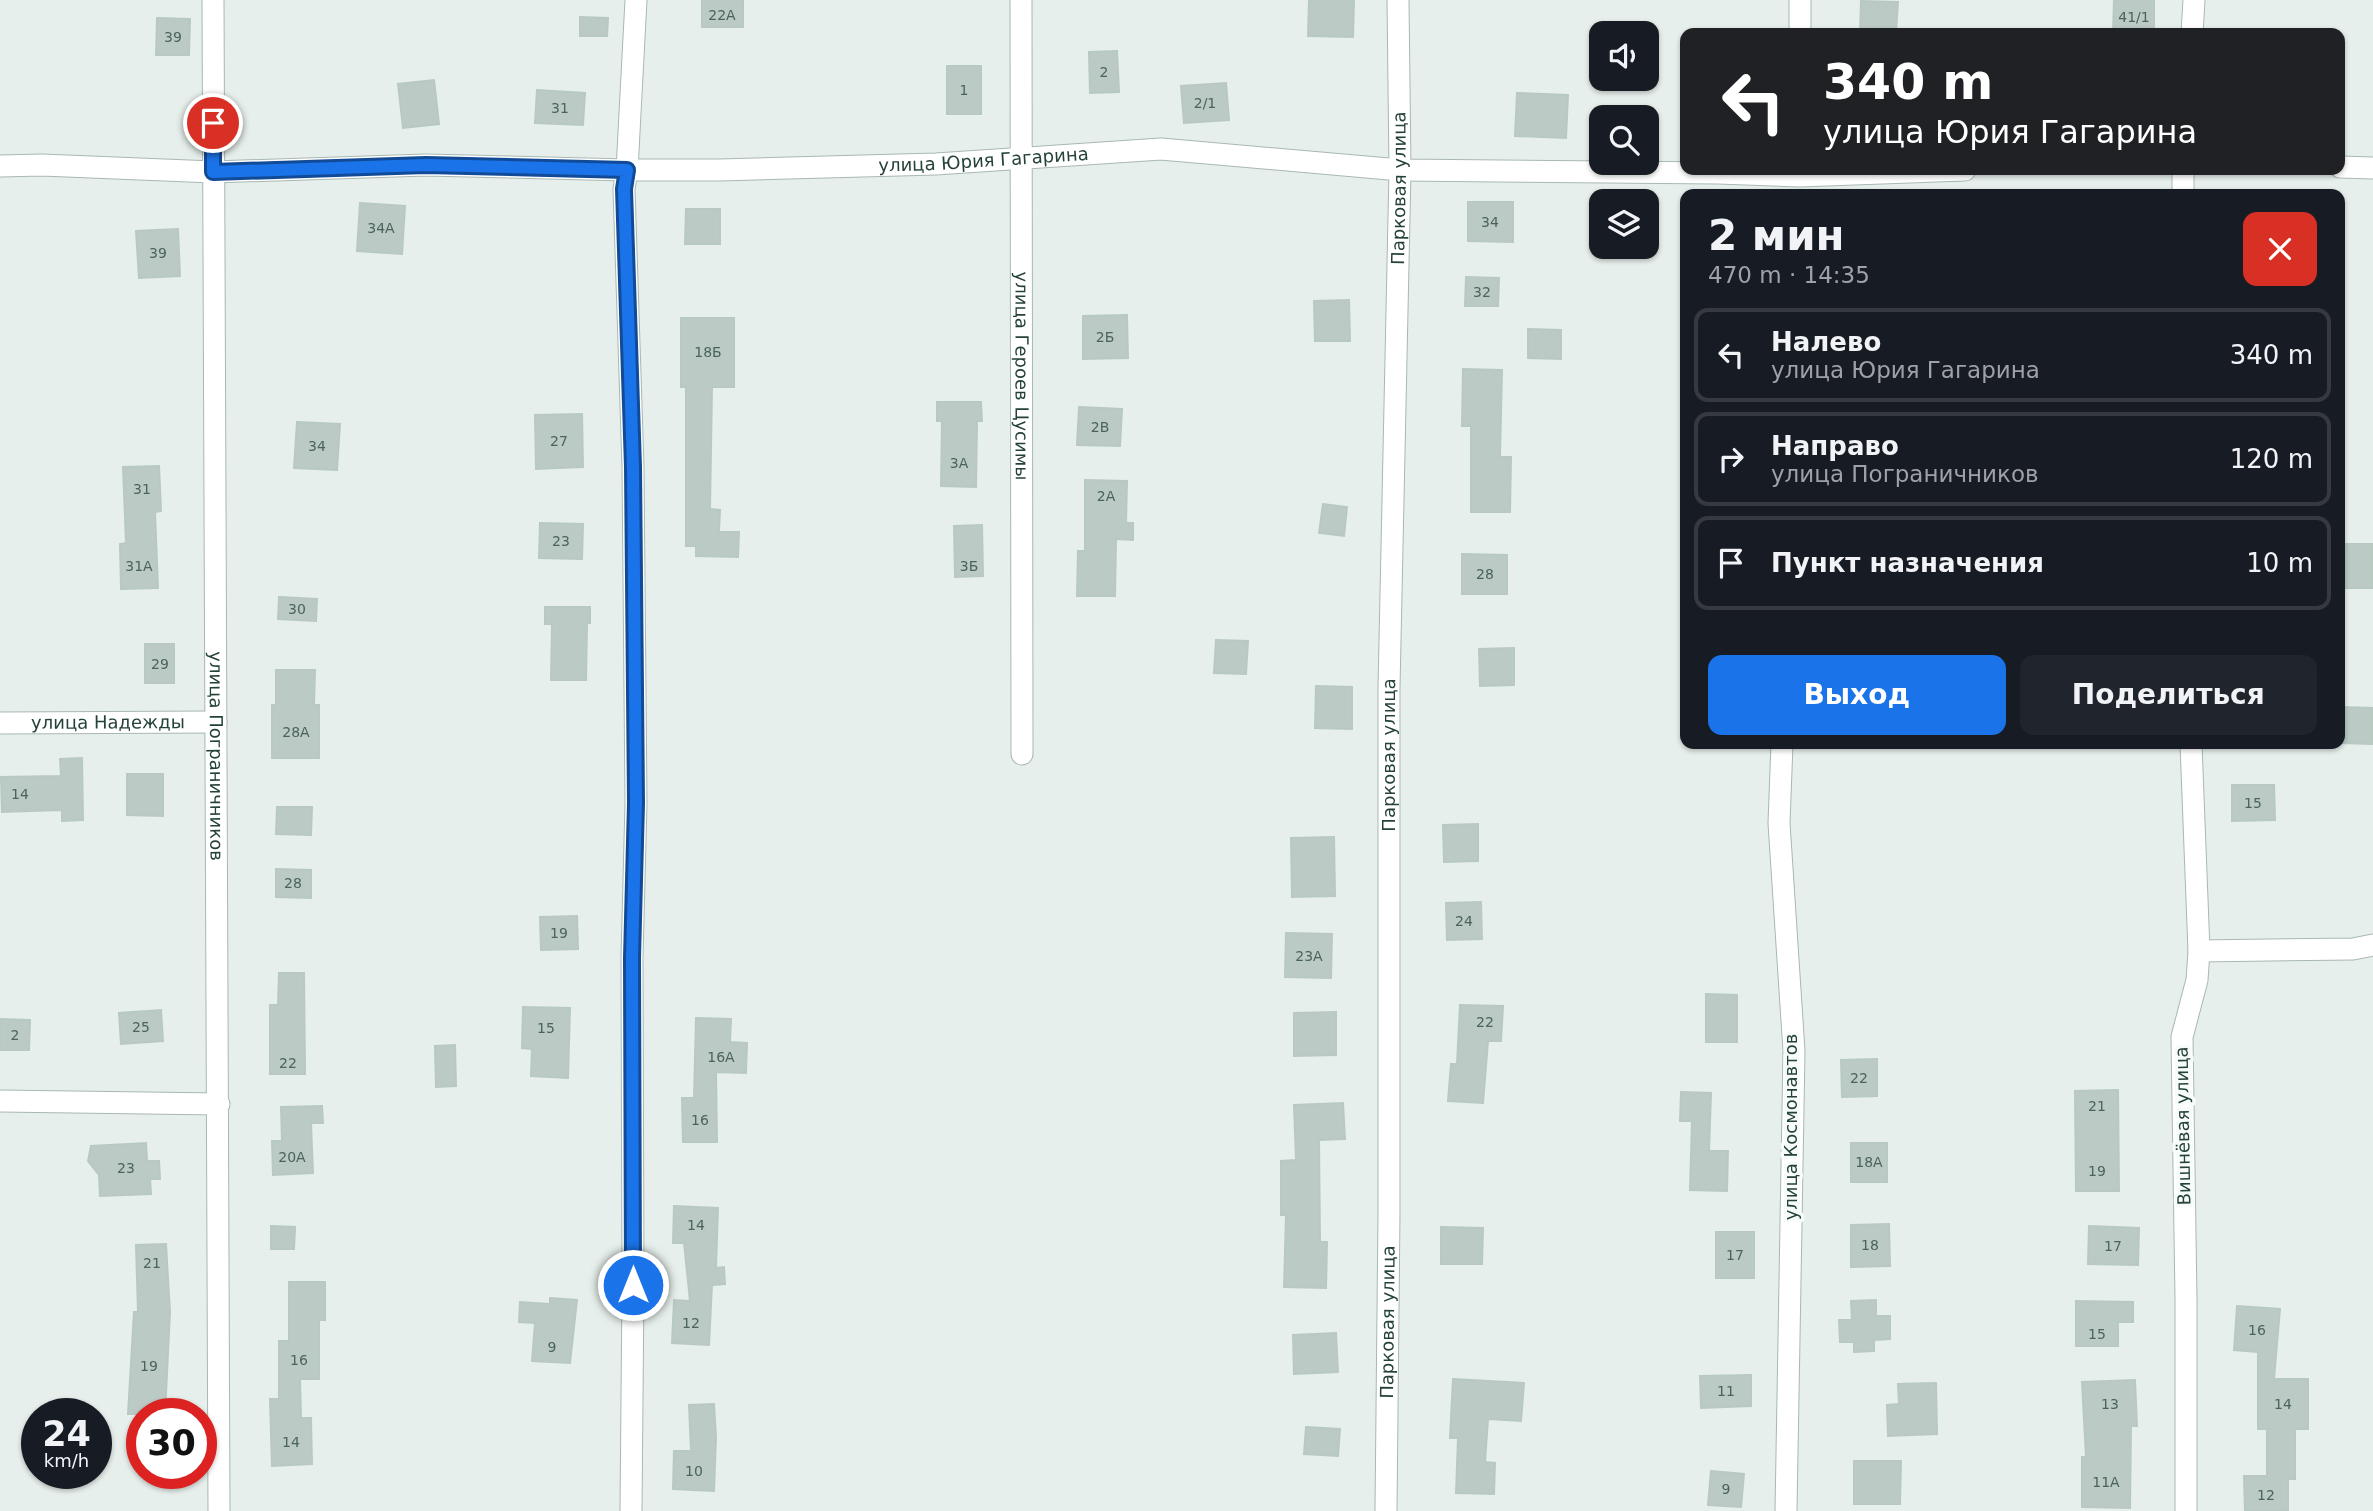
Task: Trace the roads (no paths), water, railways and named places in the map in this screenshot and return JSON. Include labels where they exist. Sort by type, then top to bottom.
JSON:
[{"type":"street","name":"улица Пограничников","points":[[213,0],[219,1511]]},
{"type":"street","points":[[631,1511],[632,958],[636,789],[633,467],[624,189],[636,0]]},
{"type":"street","name":"улица Героев Цусимы","points":[[1021,0],[1021,754]]},
{"type":"street","name":"Парковая улица","points":[[1386,1511],[1389,688],[1400,170],[1398,0]]},
{"type":"street","points":[[1800,0],[1800,28]]},
{"type":"street","points":[[2192,28],[2194,0]]},
{"type":"street","name":"улица Юрия Гагарина","points":[[0,166],[42,165],[213,172],[426,165],[720,170],[936,164],[1161,149],[1400,170],[1680,173]]},
{"type":"street","points":[[2345,167],[2373,168]]},
{"type":"street","name":"улица Юрия Гагарина","points":[[1741,175],[1799,180],[1882,175]]},
{"type":"street","name":"улица Надежды","points":[[0,723],[216,722]]},
{"type":"street","name":"улица Космонавтов","points":[[1782,749],[1779,823],[1794,1051],[1786,1511]]},
{"type":"street","name":"Вишнёвая улица","points":[[2186,1511],[2182,1037],[2197,980],[2199,951],[2191,749]]},
{"type":"street","points":[[2199,951],[2353,949],[2373,945]]},
{"type":"street","points":[[0,1101],[219,1104]]}]
